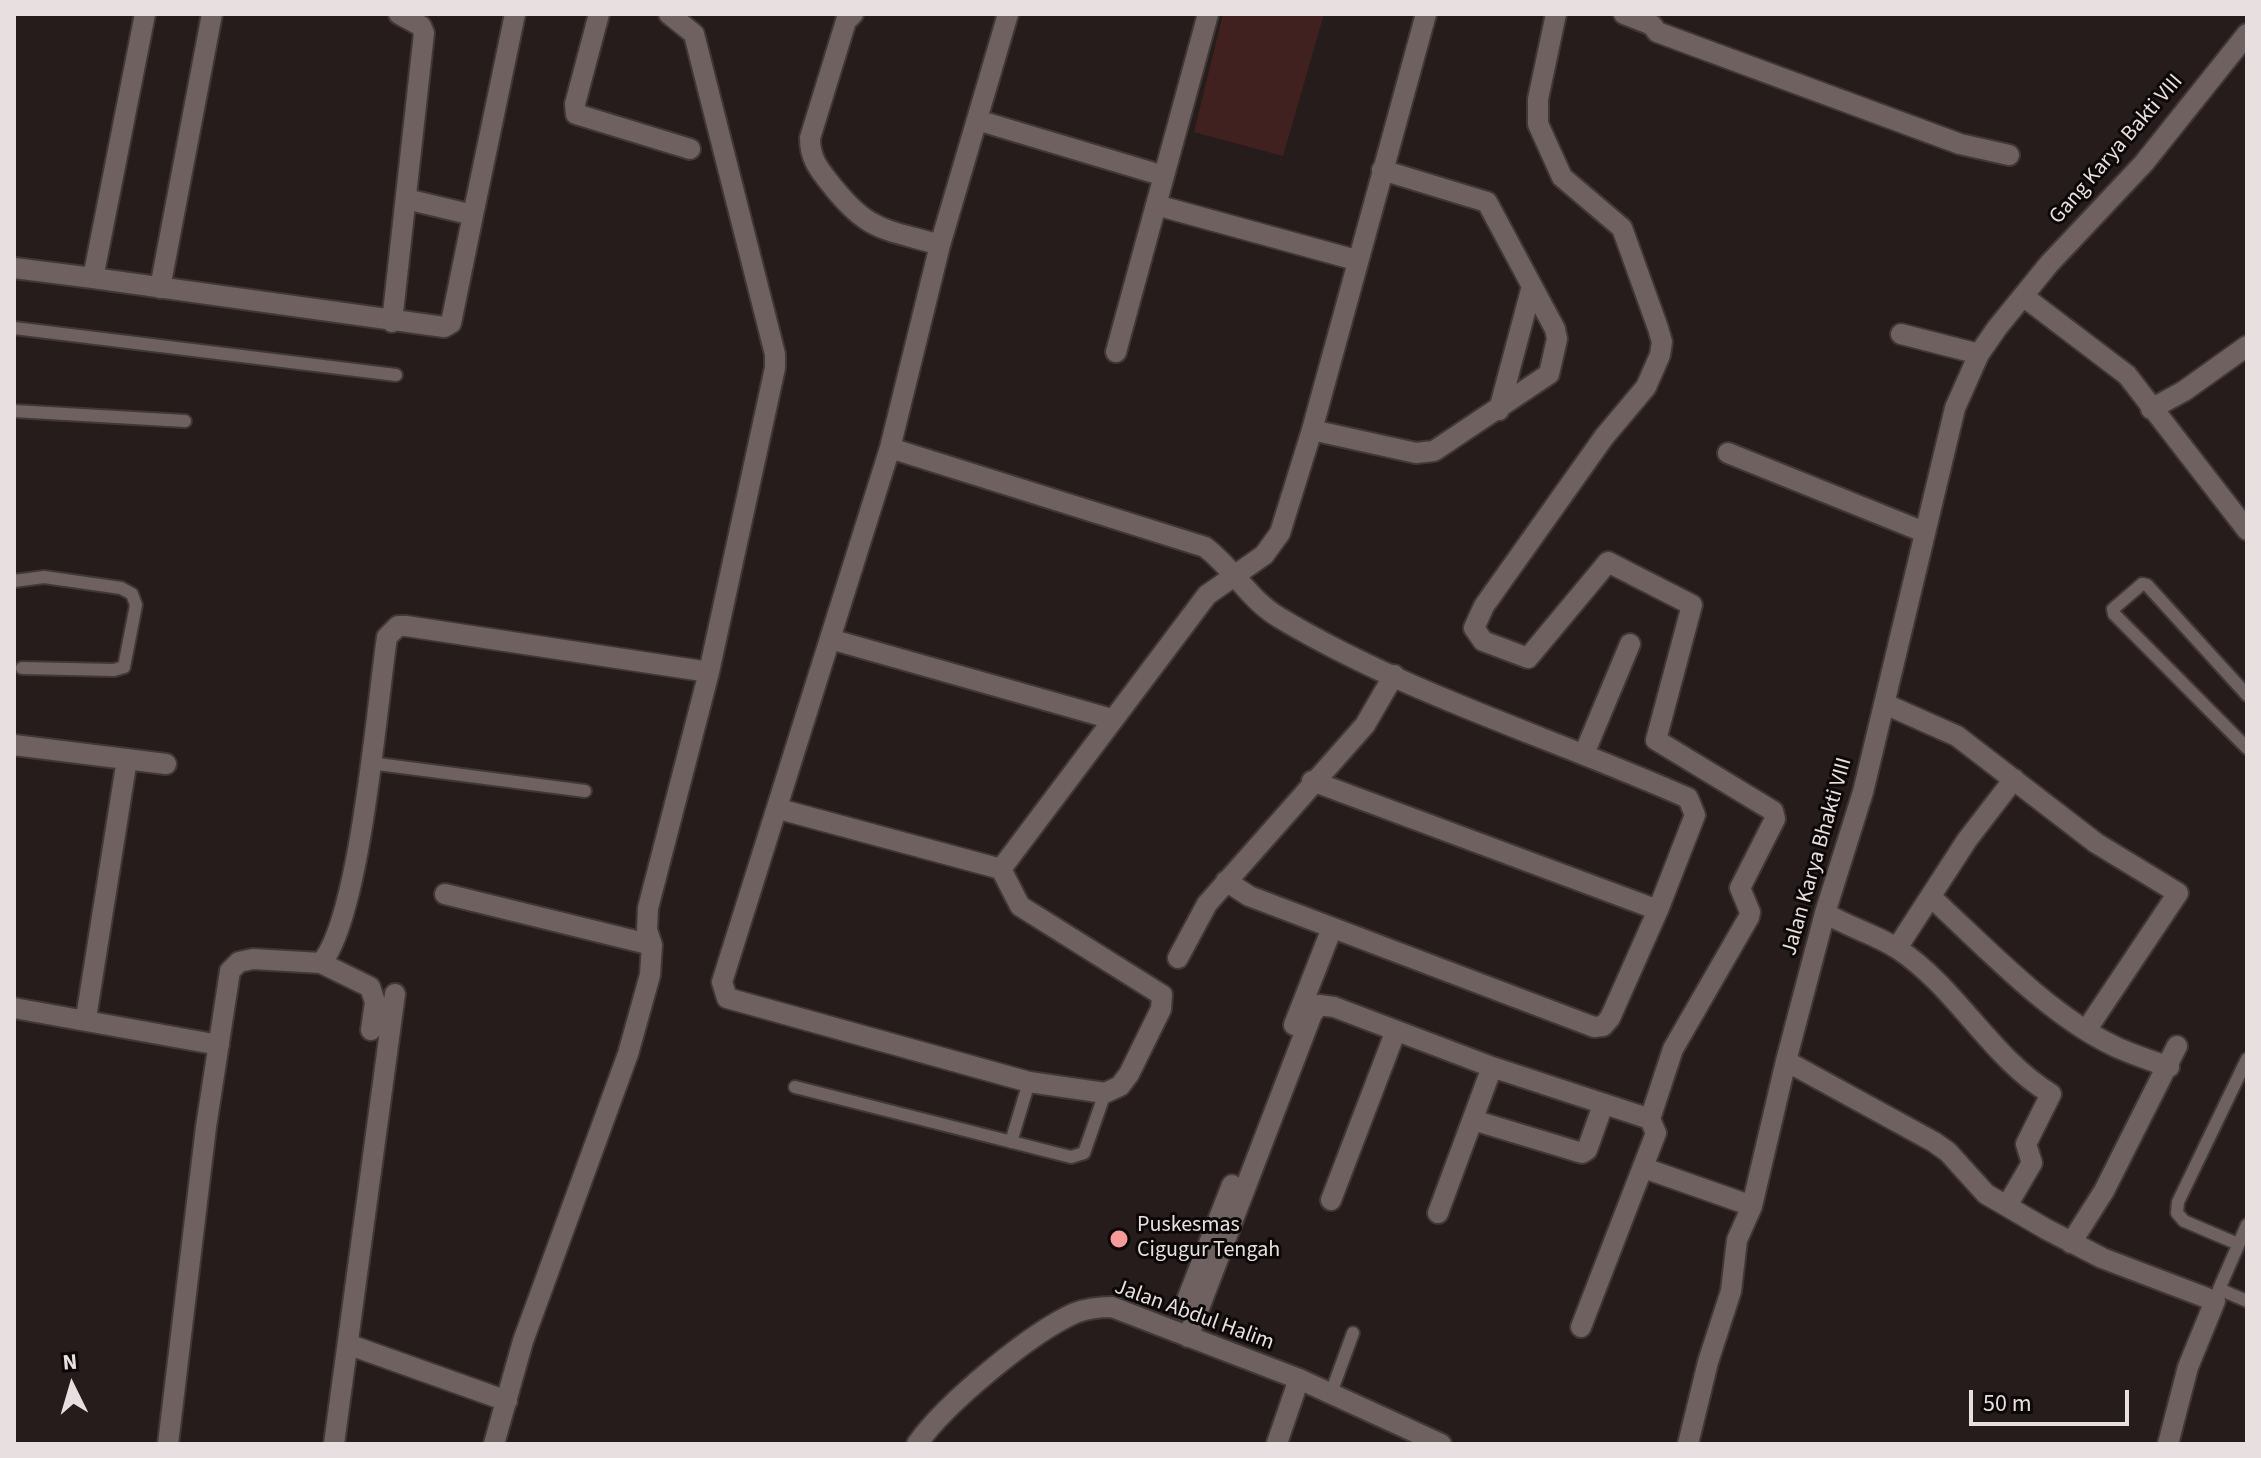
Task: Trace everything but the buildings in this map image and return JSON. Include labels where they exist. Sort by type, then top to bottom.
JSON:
[{"type":"street","points":[[93,278],[145,14]]},
{"type":"street","points":[[160,288],[212,14]]},
{"type":"street","points":[[392,322],[424,33],[421,26],[399,14]]},
{"type":"street","points":[[14,268],[392,322],[449,326],[515,14]]},
{"type":"street","points":[[599,14],[575,104],[576,114],[690,149]]},
{"type":"street","points":[[494,1444],[523,1341],[628,1054],[650,975],[652,945],[647,930],[648,908],[709,672],[775,368],[775,354],[694,34],[669,14]]},
{"type":"street","points":[[853,14],[846,21],[841,36],[810,138],[810,153],[853,213],[864,222],[940,245]]},
{"type":"street","points":[[779,809],[1001,869],[1020,906],[1162,995],[1161,1009],[1120,1086],[1105,1093],[1029,1082],[727,998],[722,982],[779,809],[890,448],[940,245],[1008,14]]},
{"type":"street","points":[[1116,352],[1208,14]]},
{"type":"street","points":[[1001,869],[1207,595],[1264,555],[1280,533],[1312,430],[1356,260],[1426,14]]},
{"type":"street","points":[[1556,14],[1538,99],[1538,124],[1562,177],[1622,228],[1658,328],[1660,355],[1635,404],[1604,437],[1484,606],[1474,628],[1483,641],[1506,653],[1528,658],[1608,562],[1692,605],[1656,740],[1775,813],[1740,888],[1750,912],[1749,917],[1673,1049],[1650,1119],[1656,1133],[1581,1327]]},
{"type":"street","points":[[1624,14],[1652,25],[1657,32],[1960,144],[2009,155]]},
{"type":"street","name":"Gang Karya Bakti VIII","points":[[2023,296],[2144,163],[2247,34]]},
{"type":"street","points":[[977,120],[1164,176]]},
{"type":"street","points":[[1312,430],[1416,453],[1434,451],[1549,374],[1557,339],[1487,202],[1382,170]]},
{"type":"street","points":[[406,199],[473,215]]},
{"type":"street","points":[[1156,205],[1356,260]]},
{"type":"street","points":[[1499,410],[1532,286]]},
{"type":"street","points":[[2023,296],[2127,375],[2247,530]]},
{"type":"street","name":"Jalan Karya Bhakti VIII","points":[[1688,1444],[1701,1385],[1731,1291],[1737,1240],[1752,1206],[1825,913],[1863,792],[1955,408],[1979,354],[2023,296]]},
{"type":"street","points":[[1901,334],[1979,354]]},
{"type":"street","points":[[2151,409],[2184,391],[2247,346]]},
{"type":"street","points":[[890,448],[1205,547],[1235,574],[1252,597],[1278,617],[1394,675],[1688,798],[1695,815],[1658,910],[1610,1018],[1603,1026],[1594,1027],[1332,928],[1249,896],[1226,881]]},
{"type":"street","points":[[1728,453],[1924,532]]},
{"type":"street","points":[[321,963],[333,945],[350,889],[387,637],[398,626],[709,672]]},
{"type":"street","points":[[830,639],[1112,719]]},
{"type":"street","points":[[1584,754],[1630,644]]},
{"type":"street","points":[[1178,958],[1207,904],[1312,781],[1365,725],[1394,675]]},
{"type":"street","points":[[1885,704],[1957,736],[2096,843],[2178,893],[2087,1029]]},
{"type":"street","points":[[14,745],[166,764]]},
{"type":"street","points":[[86,1018],[127,759]]},
{"type":"street","points":[[1897,948],[1967,840],[2014,779]]},
{"type":"street","points":[[1312,781],[1658,910]]},
{"type":"street","points":[[445,894],[652,945]]},
{"type":"street","points":[[1931,897],[2031,988],[2087,1029],[2110,1044],[2169,1067]]},
{"type":"street","points":[[1825,913],[1897,948],[1966,1011],[2027,1080],[2051,1094],[2026,1144],[2032,1163],[2008,1204]]},
{"type":"street","points":[[1183,1310],[1332,928]]},
{"type":"street","points":[[168,1444],[230,971],[239,962],[253,959],[321,963],[370,987],[375,1002],[371,1030]]},
{"type":"street","points":[[334,1444],[350,1345],[395,994]]},
{"type":"street","points":[[1188,1337],[1315,1008],[1319,1005],[1334,1007],[1395,1033],[1650,1119]]},
{"type":"street","points":[[14,1008],[86,1018],[219,1045]]},
{"type":"street","points":[[1331,1200],[1395,1033]]},
{"type":"street","points":[[2071,1243],[2104,1191],[2177,1046]]},
{"type":"street","points":[[1786,1061],[1934,1142],[1948,1152],[1986,1194],[2071,1243],[2215,1301],[2188,1367],[2168,1444]]},
{"type":"street","points":[[1438,1213],[1492,1067]]},
{"type":"street","points":[[1473,1120],[1582,1153],[1587,1150],[1603,1105]]},
{"type":"street","points":[[1644,1168],[1752,1206]]},
{"type":"street","name":"Jalan Abdul Halim","points":[[925,1441],[1009,1358],[1054,1324],[1094,1307],[1112,1307],[1299,1379],[1435,1443]]},
{"type":"street","points":[[350,1345],[507,1401]]},
{"type":"street","points":[[1277,1443],[1299,1379]]},
{"type":"lane","points":[[14,328],[396,375]]},
{"type":"lane","points":[[14,411],[185,421]]},
{"type":"lane","points":[[14,581],[44,577],[121,588],[132,594],[136,605],[124,667],[114,670],[22,668]]},
{"type":"lane","points":[[2247,695],[2147,585],[2142,584],[2113,609],[2114,614],[2247,748]]},
{"type":"lane","points":[[370,763],[585,791]]},
{"type":"lane","points":[[2238,1244],[2184,1221],[2177,1213],[2178,1202],[2247,1059]]},
{"type":"lane","points":[[1011,1142],[1029,1082]]},
{"type":"lane","points":[[795,1087],[1071,1157],[1084,1153],[1105,1093]]},
{"type":"lane","points":[[2247,1225],[2219,1289],[2247,1301]]},
{"type":"lane","points":[[1331,1393],[1353,1333]]},
{"type":"shaded area","points":[[1223,14],[1324,14],[1283,156],[1194,132]]},
{"type":"place","name":"Puskesmas Cigugur Tengah","points":[[1119,1239]]}]
